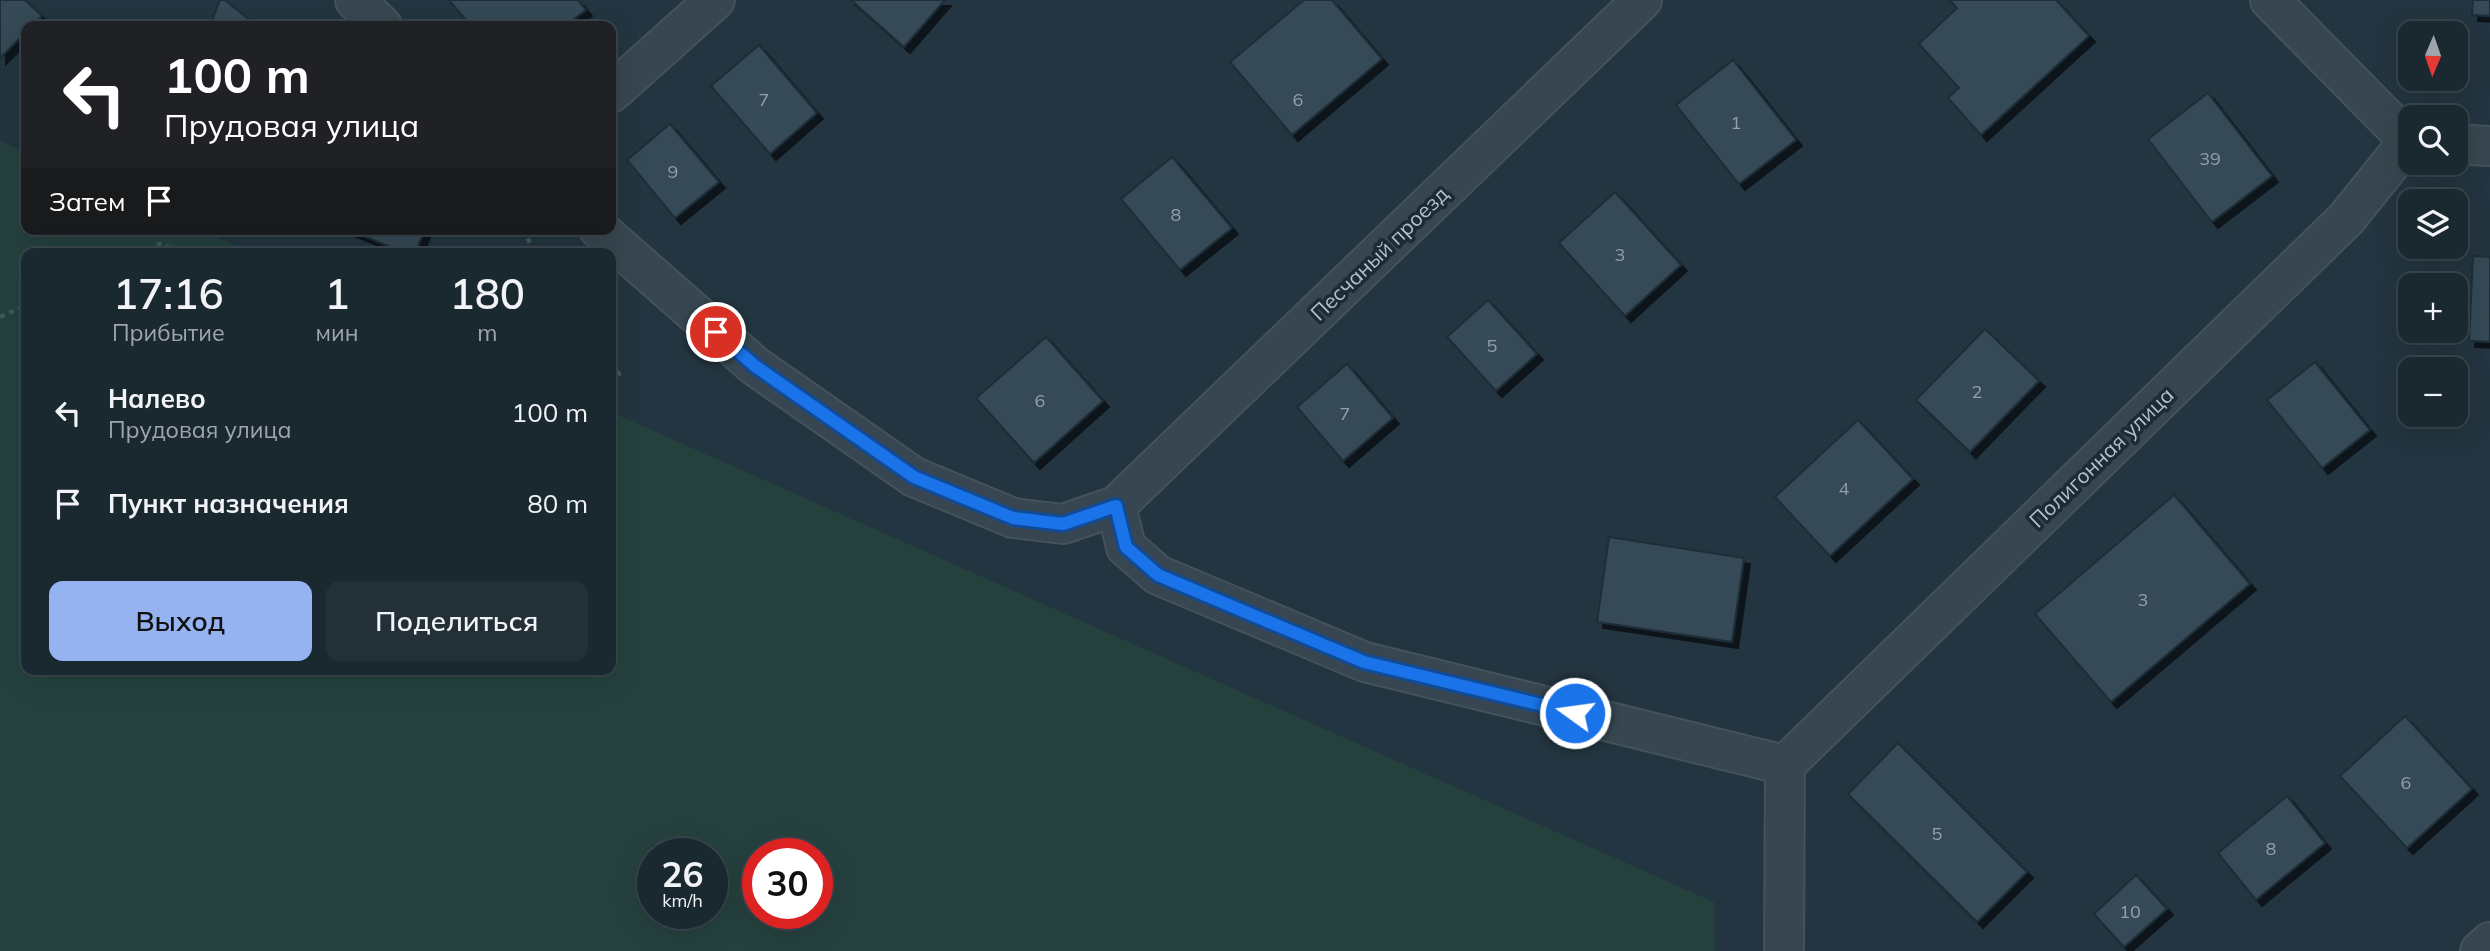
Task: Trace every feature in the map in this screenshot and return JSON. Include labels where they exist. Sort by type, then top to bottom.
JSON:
[{"type":"street","points":[[355,0],[377,21]]},
{"type":"street","points":[[616,89],[715,0]]},
{"type":"street","name":"Песчаный проезд","points":[[1116,506],[1642,0]]},
{"type":"street","points":[[2270,0],[2398,131]]},
{"type":"street","points":[[2468,145],[2490,146]]},
{"type":"street","name":"Полигонная улица","points":[[1785,765],[2346,219],[2398,155]]},
{"type":"street","points":[[606,235],[755,366],[914,477],[1013,518],[1063,524],[1116,506],[1126,547],[1158,575],[1364,662],[1785,765],[1784,951]]},
{"type":"street","points":[[2480,951],[2490,942]]},
{"type":"path","points":[[152,248],[162,243],[169,248]]},
{"type":"path","points":[[0,317],[21,307]]},
{"type":"green space","points":[[0,141],[21,151],[21,235],[212,235],[241,248],[21,248],[21,675],[616,675],[616,414],[1714,902],[1715,951],[0,951]]},
{"type":"building","points":[[0,0],[25,0],[42,16],[37,21],[21,21],[21,37],[0,58]]},
{"type":"building","points":[[220,0],[225,0],[251,21],[212,21]]},
{"type":"building","points":[[449,0],[578,0],[586,10],[572,21],[467,21]]},
{"type":"building","points":[[851,0],[945,0],[904,47]]},
{"type":"building","points":[[1304,0],[1332,0],[1382,59],[1292,135],[1230,62]]},
{"type":"building","points":[[1950,0],[2056,0],[2089,36],[1981,135],[1948,98],[1959,88],[1919,44],[1957,8]]},
{"type":"building","points":[[2473,0],[2490,0],[2490,16],[2472,15]]},
{"type":"building","points":[[759,45],[817,113],[770,154],[711,86]]},
{"type":"building","points":[[1733,60],[1796,140],[1739,184],[1676,105]]},
{"type":"building","points":[[2208,93],[2272,176],[2212,222],[2148,139]]},
{"type":"building","points":[[670,124],[719,182],[675,218],[627,160]]},
{"type":"building","points":[[1172,157],[1232,228],[1180,270],[1121,199]]},
{"type":"building","points":[[1615,192],[1681,265],[1625,316],[1559,243]]},
{"type":"building","points":[[361,235],[423,235],[417,248],[393,248]]},
{"type":"building","points":[[2473,256],[2490,257],[2490,342],[2469,341]]},
{"type":"building","points":[[1488,300],[1537,354],[1496,391],[1447,337]]},
{"type":"building","points":[[1985,329],[2039,381],[1970,452],[1916,400]]},
{"type":"building","points":[[1046,337],[1103,401],[1034,463],[976,398]]},
{"type":"building","points":[[2315,362],[2370,430],[2322,468],[2267,400]]},
{"type":"building","points":[[1347,364],[1393,418],[1343,461],[1297,407]]},
{"type":"building","points":[[1858,420],[1913,479],[1830,556],[1775,497]]},
{"type":"building","points":[[2174,495],[2250,584],[2111,702],[2035,614]]},
{"type":"building","points":[[1609,537],[1744,558],[1732,642],[1597,622]]},
{"type":"building","points":[[2405,716],[2472,789],[2407,848],[2340,776]]},
{"type":"building","points":[[1898,743],[2027,872],[1977,922],[1848,794]]},
{"type":"building","points":[[2287,796],[2325,843],[2256,900],[2218,853]]},
{"type":"building","points":[[2136,875],[2167,909],[2124,947],[2094,914]]},
{"type":"route","points":[[716,332],[755,366],[914,477],[1013,518],[1063,524],[1116,506],[1126,547],[1158,575],[1364,662],[1575,713]]}]
